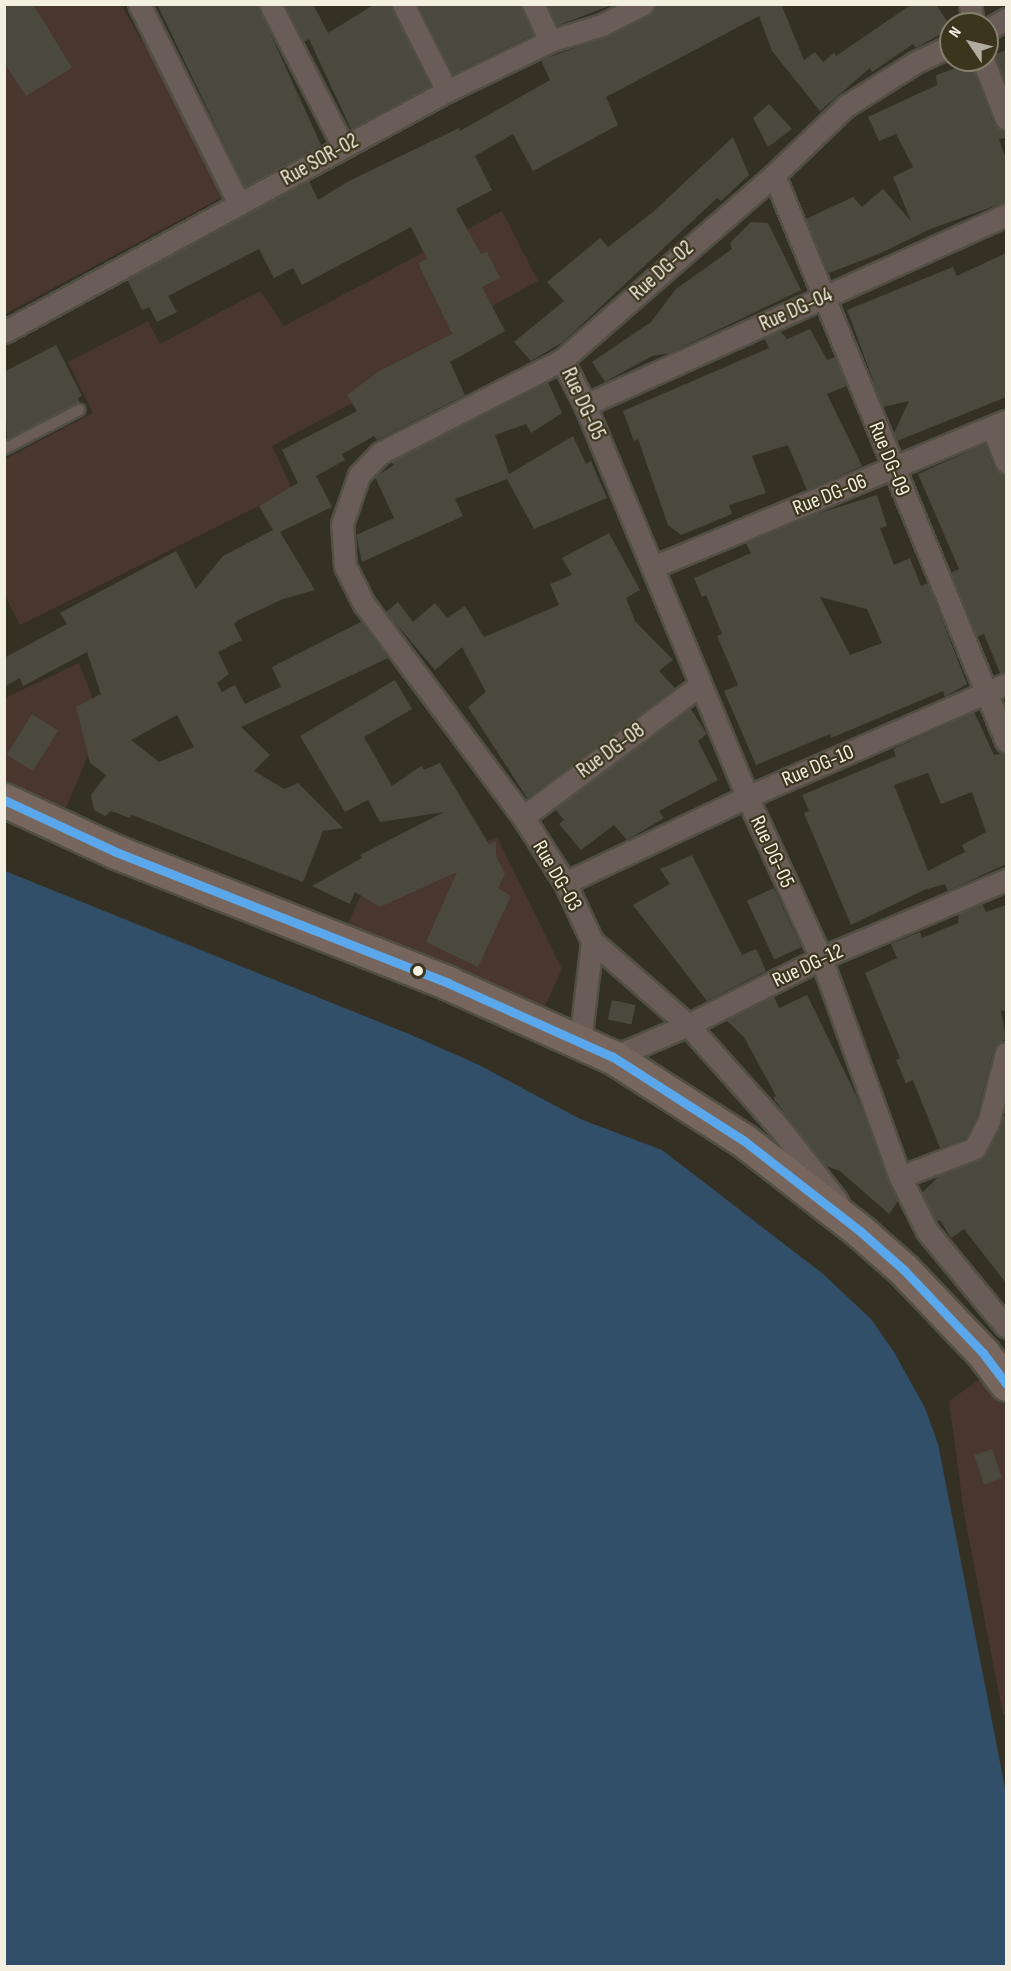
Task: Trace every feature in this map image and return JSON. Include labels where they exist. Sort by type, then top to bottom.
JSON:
[{"type":"highway","points":[[4,800],[116,852],[364,948],[613,1058],[743,1140],[861,1232],[995,1345],[1006,1384]]},
{"type":"street","points":[[139,4],[239,204]]},
{"type":"street","points":[[270,4],[343,146]]},
{"type":"street","points":[[403,4],[447,91]]},
{"type":"street","points":[[533,4],[550,41]]},
{"type":"street","name":"Rue SOR-02","points":[[4,332],[447,91],[550,41],[602,25],[643,4]]},
{"type":"street","name":"Rue DG-02","points":[[359,475],[380,453],[562,360],[774,175],[846,106],[916,62],[939,51]]},
{"type":"street","points":[[988,72],[1006,119]]},
{"type":"street","name":"Rue DG-09","points":[[774,175],[1006,741]]},
{"type":"street","name":"Rue DG-04","points":[[585,405],[1006,215]]},
{"type":"street","name":"Rue DG-05","points":[[562,360],[585,405],[747,797],[821,958],[900,1177],[927,1231],[1006,1327]]},
{"type":"street","points":[[999,424],[1006,462]]},
{"type":"street","name":"Rue DG-06","points":[[653,567],[893,470],[999,424]]},
{"type":"street","name":"Rue DG-03","points":[[359,475],[342,524],[341,548],[352,584],[379,628],[523,817],[565,883],[592,941],[688,1025],[778,1126],[861,1232]]},
{"type":"street","name":"Rue DG-10","points":[[565,883],[747,797],[1006,684]]},
{"type":"street","name":"Rue DG-08","points":[[523,817],[700,686]]},
{"type":"street","name":"Rue DG-12","points":[[613,1058],[688,1025],[821,958],[1006,880]]},
{"type":"street","points":[[580,1042],[592,941]]},
{"type":"street","points":[[900,1177],[975,1148],[989,1120],[1006,1053]]},
{"type":"lane","points":[[4,449],[79,410]]},
{"type":"shaded area","points":[[5,5],[121,5],[232,192],[5,314]]},
{"type":"shaded area","points":[[502,211],[538,281],[450,329],[455,348],[272,446],[292,489],[20,625],[5,595],[5,459],[93,413],[68,362],[148,321],[160,344],[260,291],[284,326]]},
{"type":"shaded area","points":[[79,663],[102,722],[61,820],[5,789],[5,698]]},
{"type":"shaded area","points":[[497,837],[562,969],[540,1017],[344,933],[360,897]]},
{"type":"shaded area","points":[[986,1375],[1006,1402],[1006,1715],[1003,1715],[964,1513],[949,1401]]},
{"type":"water","points":[[5,871],[409,1034],[479,1065],[580,1119],[662,1150],[823,1274],[871,1319],[894,1352],[925,1408],[938,1444],[1006,1793],[1006,1966],[5,1966]]},
{"type":"building","points":[[4,4],[33,4],[72,68],[26,96],[4,63]]},
{"type":"building","points":[[157,4],[257,4],[321,145],[245,187]]},
{"type":"building","points":[[285,4],[313,4],[328,33],[375,4],[390,4],[430,86],[351,129],[309,39],[304,42]]},
{"type":"building","points":[[418,4],[521,4],[533,35],[453,74]]},
{"type":"building","points":[[547,4],[614,4],[557,26]]},
{"type":"building","points":[[656,4],[781,4],[804,60],[815,52],[823,62],[834,53],[836,56],[912,4],[936,4],[941,12],[939,12],[939,35],[916,48],[913,44],[872,72],[870,68],[820,111],[772,51],[759,16],[606,97],[618,125],[533,171],[513,134],[475,156],[492,190],[456,209],[481,254],[487,252],[500,278],[482,287],[505,331],[450,362],[465,395],[377,440],[374,436],[342,454],[345,460],[316,476],[332,507],[280,532],[315,590],[283,599],[238,620],[234,624],[242,640],[218,652],[229,674],[217,683],[222,692],[235,685],[245,704],[281,687],[272,667],[361,622],[388,658],[241,727],[270,755],[254,771],[284,789],[298,783],[343,828],[323,831],[303,882],[132,815],[130,818],[111,811],[105,816],[94,810],[91,795],[106,775],[90,763],[76,707],[101,694],[87,652],[23,686],[20,678],[4,687],[4,658],[67,624],[60,613],[176,551],[196,589],[223,556],[273,530],[259,506],[298,483],[282,450],[357,411],[347,395],[379,371],[452,334],[418,263],[427,259],[411,227],[302,285],[293,268],[274,278],[259,249],[168,296],[177,312],[157,322],[149,307],[142,310],[127,279],[309,181],[318,200],[349,181],[459,128],[460,131],[550,80],[541,60],[608,36],[649,15]],"holes":[[[177,715],[194,747],[159,762],[131,740]]]},
{"type":"building","points":[[1006,50],[1006,85],[999,68],[999,53]]},
{"type":"building","points":[[945,72],[974,72],[994,124],[1006,131],[1006,138],[999,139],[1006,160],[1006,202],[930,229],[881,253],[829,273],[806,219],[853,197],[862,207],[883,189],[911,221],[893,177],[913,167],[896,134],[879,141],[868,117],[937,85],[936,75]]},
{"type":"building","points":[[769,104],[792,129],[768,147],[753,118]]},
{"type":"building","points":[[733,137],[749,175],[721,201],[717,198],[563,342],[531,361],[514,342],[564,301],[547,282],[600,238],[608,247],[653,212]]},
{"type":"building","points":[[751,222],[768,223],[801,290],[670,353],[652,356],[605,382],[592,362],[651,322],[676,289],[732,249],[730,243]]},
{"type":"building","points":[[1006,253],[1006,397],[897,441],[894,433],[909,401],[883,407],[847,310],[953,267],[957,276]]},
{"type":"building","points":[[810,329],[827,360],[835,357],[847,386],[827,394],[862,466],[807,490],[788,445],[752,456],[766,493],[729,505],[732,514],[681,535],[668,525],[638,439],[634,441],[623,411],[769,348],[764,338],[780,331],[787,339]]},
{"type":"building","points":[[56,345],[82,396],[78,398],[80,403],[7,439],[4,372]]},
{"type":"building","points":[[548,382],[562,413],[531,433],[526,424],[495,435],[509,474],[573,436],[586,464],[591,461],[607,498],[534,529],[507,479],[455,499],[463,516],[362,562],[356,535],[394,518],[375,477],[394,465],[391,462]]},
{"type":"building","points":[[985,444],[994,467],[1006,474],[1006,671],[1000,673],[984,634],[977,637],[951,573],[959,569],[918,474]]},
{"type":"building","points":[[877,495],[887,526],[880,528],[894,565],[910,558],[921,586],[928,583],[967,684],[945,697],[943,691],[831,738],[830,734],[756,765],[724,691],[738,685],[717,636],[722,634],[706,595],[702,597],[694,578],[751,553],[746,543],[813,515]],"holes":[[[820,597],[867,609],[882,643],[850,655]]]},
{"type":"building","points":[[609,533],[640,590],[626,598],[635,621],[673,660],[659,671],[675,688],[527,798],[468,707],[486,692],[462,647],[435,670],[386,612],[398,602],[413,622],[435,603],[447,618],[465,606],[484,637],[559,605],[550,584],[572,575],[562,558]]},
{"type":"building","points":[[395,680],[412,709],[364,737],[392,786],[421,766],[424,770],[440,763],[489,844],[496,841],[496,856],[505,874],[498,888],[511,896],[478,967],[426,942],[457,872],[380,907],[355,892],[350,904],[312,886],[362,858],[360,855],[444,812],[380,822],[368,800],[345,812],[300,736]]},
{"type":"building","points":[[690,708],[707,734],[698,741],[718,780],[659,811],[664,818],[627,840],[614,825],[581,850],[559,824],[564,820],[555,809]]},
{"type":"building","points":[[974,712],[994,755],[1006,753],[1006,864],[948,891],[945,884],[924,890],[851,925],[804,813],[809,811],[802,795],[896,756],[893,749]],"holes":[[[928,773],[941,804],[972,792],[986,832],[962,845],[965,852],[928,871],[894,785]]]},
{"type":"building","points":[[32,714],[58,730],[33,771],[7,755]]},
{"type":"building","points":[[692,855],[742,955],[756,949],[766,971],[707,1001],[633,905],[670,884],[660,869]]},
{"type":"building","points":[[774,888],[801,947],[774,960],[747,901]]},
{"type":"building","points":[[982,904],[986,912],[1006,905],[1006,1010],[1001,1011],[1006,1038],[994,1049],[977,1116],[966,1138],[940,1148],[913,1080],[906,1083],[896,1060],[900,1058],[865,973],[897,958],[891,944],[920,932],[922,938],[958,923],[959,914]]},
{"type":"building","points":[[807,995],[856,1095],[898,1201],[889,1214],[840,1171],[826,1166],[773,1098],[776,1096],[744,1037],[726,1020],[774,996],[779,1008]]},
{"type":"building","points":[[612,1000],[635,1005],[631,1025],[608,1020]]},
{"type":"building","points":[[1003,1115],[1006,1117],[1006,1283],[964,1229],[951,1238],[940,1220],[937,1222],[922,1193],[939,1176],[986,1154]]},
{"type":"building","points":[[992,1449],[1002,1478],[984,1484],[974,1455]]},
{"type":"transit line","points":[[4,800],[116,852],[448,983],[613,1057],[743,1140],[861,1232],[903,1269],[983,1353],[1006,1384]]}]
